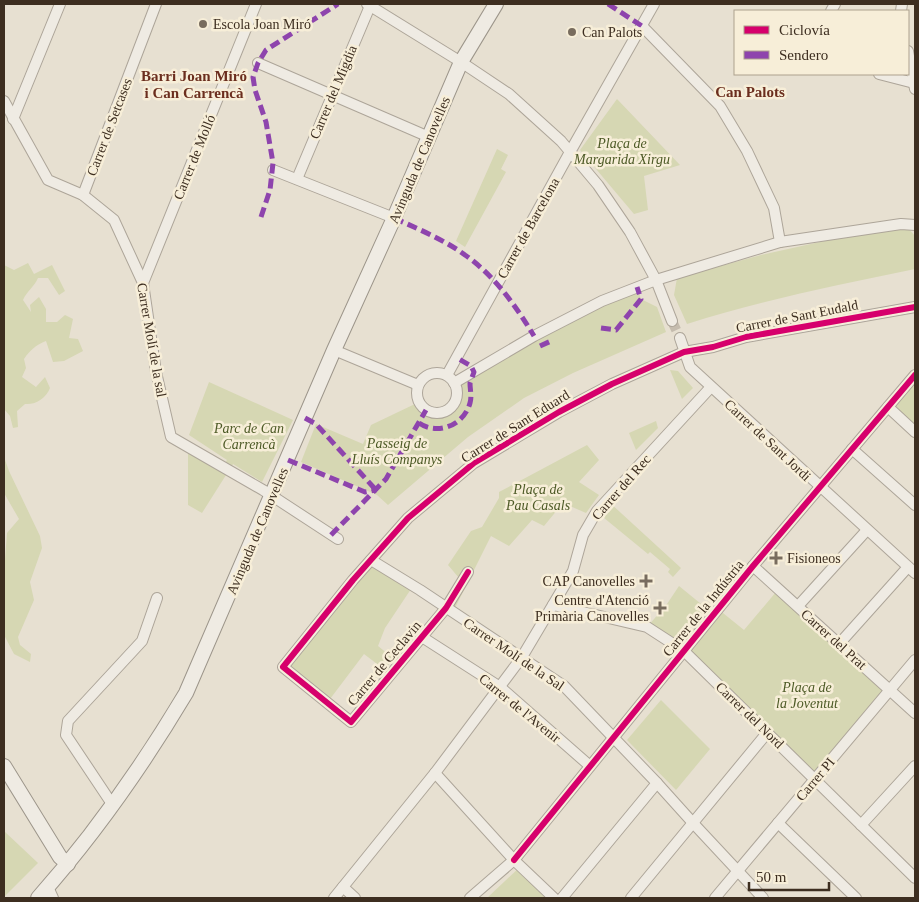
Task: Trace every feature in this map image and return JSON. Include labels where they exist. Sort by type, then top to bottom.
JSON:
[{"type":"street","points":[[13,119],[60,4]]},
{"type":"street","name":"Carrer de Setcases","points":[[83,195],[156,4]]},
{"type":"street","name":"Carrer de Molló","points":[[143,283],[256,4]]},
{"type":"street","name":"Avinguda de Canovelles","points":[[38,898],[51,892],[68,864],[155,746],[186,693],[461,62],[496,4]]},
{"type":"street","name":"Carrer de Barcelona","points":[[451,379],[570,152],[654,4]]},
{"type":"street","points":[[368,5],[509,94],[561,141],[598,185],[624,224],[656,280],[672,321]]},
{"type":"street","name":"Carrer del Migdia","points":[[297,179],[368,5]]},
{"type":"street","points":[[642,26],[720,106],[747,151],[774,208],[780,242]]},
{"type":"street","points":[[882,75],[915,86],[909,56]]},
{"type":"street","points":[[258,64],[429,136]]},
{"type":"street","name":"Carrer Molí de la sal","points":[[4,101],[48,180],[83,195],[114,220],[143,283],[156,372],[171,437],[272,496],[338,540]]},
{"type":"street","points":[[274,170],[394,218]]},
{"type":"street","points":[[451,379],[457,396],[451,408],[439,413],[432,413],[422,407],[416,396],[418,385],[427,375],[434,373],[451,379],[602,301],[656,280],[780,242],[901,224],[915,225]]},
{"type":"street","name":"Carrer de Sant Eudald","points":[[684,352],[713,347],[746,337],[915,307]]},
{"type":"street","name":"Carrer de Sant Jordi","points":[[680,338],[690,367],[912,570]]},
{"type":"street","points":[[334,350],[418,385]]},
{"type":"street","name":"Carrer de Sant Eduard","points":[[283,667],[353,580],[408,518],[474,464],[559,412],[612,384],[684,352]]},
{"type":"street","name":"Carrer de la Indústria","points":[[470,898],[514,860],[753,566],[915,375]]},
{"type":"street","name":"Carrer del Rec","points":[[334,898],[435,773],[522,657],[573,571],[583,535],[597,510],[711,387]]},
{"type":"street","points":[[888,407],[915,432]]},
{"type":"street","points":[[852,449],[915,506]]},
{"type":"street","points":[[798,606],[867,530]]},
{"type":"street","name":"Carrer Molí de la Sal","points":[[371,560],[564,686],[658,783],[737,872],[764,898]]},
{"type":"street","name":"Carrer del Prat","points":[[753,566],[915,712]]},
{"type":"street","points":[[839,644],[912,570]]},
{"type":"street","name":"Carrer de Ceclavin","points":[[283,667],[350,722],[446,608],[468,572]]},
{"type":"street","points":[[112,804],[66,735],[68,721],[142,641],[157,598]]},
{"type":"street","name":"Carrer del Nord","points":[[553,605],[647,627],[684,651],[915,878]]},
{"type":"street","name":"Carrer de l'Avenir","points":[[422,637],[500,687],[590,766]]},
{"type":"street","name":"Carrer PI","points":[[715,898],[915,660]]},
{"type":"street","points":[[631,898],[767,733]]},
{"type":"street","points":[[4,766],[60,858],[68,864]]},
{"type":"street","points":[[861,825],[915,766]]},
{"type":"street","points":[[435,773],[514,860],[554,898]]},
{"type":"street","points":[[562,898],[658,783]]},
{"type":"street","points":[[778,823],[856,898]]},
{"type":"street","points":[[343,887],[355,898]]},
{"type":"green space","name":"Plaça de Margarida Xirgu","points":[[617,99],[680,165],[644,176],[648,210],[634,214],[580,150]]},
{"type":"green space","points":[[497,149],[508,155],[501,169],[506,172],[465,247],[456,241]]},
{"type":"green space","points":[[908,228],[915,236],[915,269],[772,300],[687,324],[674,295],[677,278],[761,255],[847,236]]},
{"type":"green space","points":[[28,263],[34,274],[52,265],[65,291],[59,295],[48,278],[38,278],[23,300],[31,312],[30,305],[39,297],[46,309],[46,322],[57,322],[65,315],[73,319],[69,338],[78,339],[83,351],[64,361],[53,362],[46,341],[36,346],[29,353],[24,359],[26,368],[22,377],[36,387],[45,377],[50,388],[40,400],[25,404],[17,411],[18,427],[13,428],[10,416],[4,409],[4,265],[14,270]]},
{"type":"green space","name":"Passeig de Lluís Companys","points":[[637,287],[641,299],[657,307],[666,332],[573,373],[524,398],[468,437],[388,505],[377,495],[301,462],[316,424],[363,444],[371,425],[417,403],[430,413],[447,414],[459,398],[458,385],[538,337]]},
{"type":"green space","points":[[670,370],[678,371],[693,388],[682,399]]},
{"type":"green space","points":[[915,375],[915,432],[888,407]]},
{"type":"green space","name":"Parc de Can Carrencà","points":[[209,382],[293,420],[262,482],[233,464],[202,513],[188,505],[188,453],[220,471],[227,460],[189,435]]},
{"type":"green space","points":[[656,421],[658,428],[636,450],[629,433]]},
{"type":"green space","name":"Plaça de Pau Casals","points":[[587,445],[599,460],[579,482],[599,495],[586,513],[563,503],[544,526],[532,520],[509,546],[491,536],[455,608],[445,599],[459,578],[448,565],[471,531],[482,527],[499,498],[499,492]]},
{"type":"green space","points":[[4,457],[40,536],[42,548],[30,582],[34,600],[18,637],[20,645],[31,654],[30,662],[14,654],[4,635],[4,572],[7,533],[19,519],[4,493]]},
{"type":"green space","points":[[609,502],[681,568],[673,577],[668,572],[670,569],[650,552],[648,554],[598,513]]},
{"type":"green space","points":[[374,562],[413,586],[385,628],[378,646],[393,658],[385,670],[364,654],[330,699],[286,663]]},
{"type":"green space","points":[[679,586],[706,608],[676,642],[648,626],[667,604]]},
{"type":"green space","name":"Plaça de la Joventut","points":[[776,592],[885,693],[813,777],[684,651],[718,609],[744,630]]},
{"type":"green space","points":[[661,700],[710,749],[676,790],[627,740]]},
{"type":"green space","points":[[4,831],[38,863],[4,897]]},
{"type":"green space","points":[[521,866],[554,898],[487,898]]},
{"type":"tunnel","points":[[672,321],[680,338]]},
{"type":"marked path","points":[[261,217],[270,190],[273,163],[266,122],[255,90],[253,77],[258,63],[266,50],[338,4]]},
{"type":"marked path","points":[[608,4],[642,26]]},
{"type":"marked path","points":[[394,218],[448,244],[476,263],[504,292],[534,336]]},
{"type":"marked path","points":[[601,328],[616,330],[641,299],[637,287]]},
{"type":"marked path","points":[[540,346],[551,341]]},
{"type":"marked path","points":[[419,423],[426,427],[442,428],[456,422],[467,411],[471,400],[470,383],[474,372],[471,366],[457,358]]},
{"type":"marked path","points":[[331,535],[386,479],[426,410]]},
{"type":"marked path","points":[[305,418],[316,424],[376,490]]},
{"type":"marked path","points":[[288,460],[365,492],[376,490]]},
{"type":"cycle path","points":[[468,572],[446,608],[351,722],[283,667],[353,580],[408,518],[474,463],[559,412],[612,384],[684,352],[713,347],[746,337],[915,307]]},
{"type":"cycle path","points":[[514,860],[753,566],[915,375]]},
{"type":"place","name":"Escola Joan Miró","points":[[203,24]]},
{"type":"place","name":"Can Palots","points":[[572,32]]},
{"type":"place","name":"Fisioneos","points":[[776,558]]},
{"type":"place","name":"CAP Canovelles","points":[[646,581]]},
{"type":"place","name":"Centre d'Atenció Primària Canovelles","points":[[660,608]]},
{"type":"district","name":"Barri Joan Miró i Can Carrencà","points":[[194,84]]},
{"type":"district","name":"Can Palots","points":[[750,92]]}]
